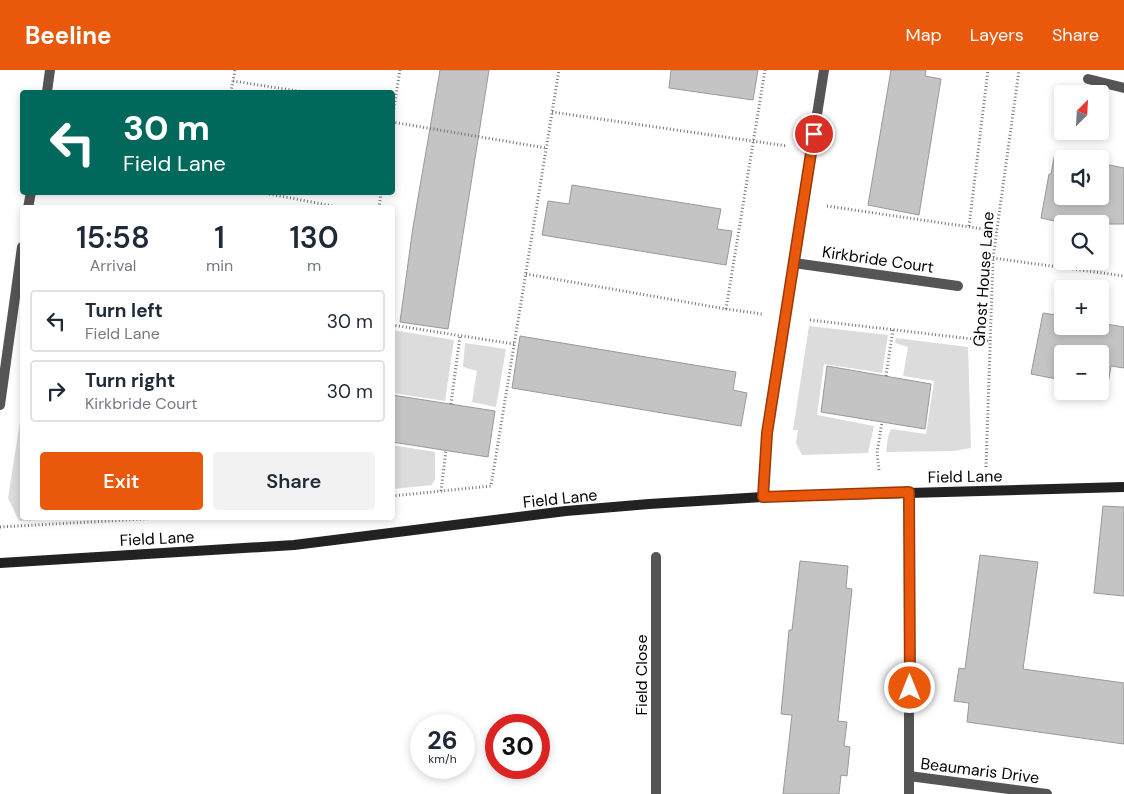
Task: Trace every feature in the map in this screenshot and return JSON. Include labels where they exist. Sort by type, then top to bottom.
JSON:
[{"type":"street","points":[[47,90],[50,70]]},
{"type":"street","points":[[763,497],[767,433],[824,70]]},
{"type":"street","points":[[1088,79],[1124,88]]},
{"type":"street","points":[[0,405],[20,262]]},
{"type":"street","name":"Kirkbride Court","points":[[794,263],[958,286]]},
{"type":"street","name":"Field Lane","points":[[0,563],[294,545],[566,511],[763,497],[1124,487]]},
{"type":"street","points":[[909,492],[909,794]]},
{"type":"street","name":"Field Close","points":[[656,557],[656,794]]},
{"type":"street","name":"Beaumaris Drive","points":[[909,776],[1046,794]]},
{"type":"path","points":[[231,90],[235,70]]},
{"type":"path","points":[[395,96],[400,70]]},
{"type":"path","points":[[395,496],[490,486],[559,70]]},
{"type":"path","points":[[726,309],[764,70]]},
{"type":"path","points":[[969,226],[988,70]]},
{"type":"path","name":"Ghost House Lane","points":[[985,490],[993,258],[1019,70]]},
{"type":"path","points":[[233,81],[291,90]]},
{"type":"path","points":[[552,112],[812,150]]},
{"type":"path","points":[[395,122],[546,148]]},
{"type":"path","points":[[275,195],[327,205]]},
{"type":"path","points":[[803,203],[997,231]]},
{"type":"path","points":[[993,258],[1124,276]]},
{"type":"path","points":[[526,274],[726,309],[990,341]]},
{"type":"path","points":[[395,325],[514,344]]},
{"type":"path","points":[[886,376],[893,330]]},
{"type":"path","points":[[450,404],[460,336]]},
{"type":"path","points":[[882,422],[877,453],[882,493]]},
{"type":"path","points":[[441,491],[446,450]]},
{"type":"path","points":[[0,527],[125,520]]},
{"type":"shaded area","points":[[809,326],[888,335],[882,373],[824,364],[817,415],[874,426],[868,453],[802,455],[796,443],[798,430],[793,430]]},
{"type":"shaded area","points":[[395,330],[454,340],[445,401],[395,393]]},
{"type":"shaded area","points":[[896,338],[968,347],[971,448],[953,451],[886,452],[891,429],[926,434],[934,381],[903,376],[908,347],[895,343]]},
{"type":"shaded area","points":[[465,343],[506,349],[496,407],[472,402],[477,371],[463,367]]},
{"type":"shaded area","points":[[20,422],[20,520],[43,520],[19,521],[8,498]]},
{"type":"shaded area","points":[[395,445],[435,452],[435,479],[432,485],[395,489]]},
{"type":"building","points":[[440,70],[489,70],[448,329],[400,322],[413,227]]},
{"type":"building","points":[[671,70],[758,70],[753,100],[669,88]]},
{"type":"building","points":[[891,70],[926,70],[925,76],[941,79],[919,215],[868,205]]},
{"type":"building","points":[[1054,158],[1054,205],[1109,205],[1109,165],[1124,168],[1124,224],[1109,224],[1109,215],[1054,215],[1054,221],[1041,218],[1049,174],[1051,174]]},
{"type":"building","points":[[572,185],[721,209],[717,229],[732,231],[726,265],[542,235],[548,201],[569,204]]},
{"type":"building","points":[[1043,313],[1054,315],[1054,335],[1109,335],[1109,324],[1124,327],[1124,368],[1111,366],[1109,378],[1109,345],[1054,345],[1054,378],[1031,374]]},
{"type":"building","points":[[520,336],[736,372],[733,390],[747,393],[741,426],[512,388]]},
{"type":"building","points":[[827,366],[931,384],[925,429],[821,412]]},
{"type":"building","points":[[395,395],[495,411],[488,457],[395,442]]},
{"type":"building","points":[[1103,506],[1124,507],[1124,596],[1094,593]]},
{"type":"building","points":[[980,555],[1038,562],[1023,669],[1124,683],[1124,744],[967,722],[969,703],[954,701],[959,668],[965,669]]},
{"type":"building","points":[[800,561],[848,566],[846,588],[852,589],[838,721],[847,722],[844,746],[850,747],[847,776],[841,775],[839,794],[783,794],[792,715],[781,714],[789,630],[792,630]]},
{"type":"route","points":[[814,134],[767,433],[763,497],[909,492],[910,688]]}]
